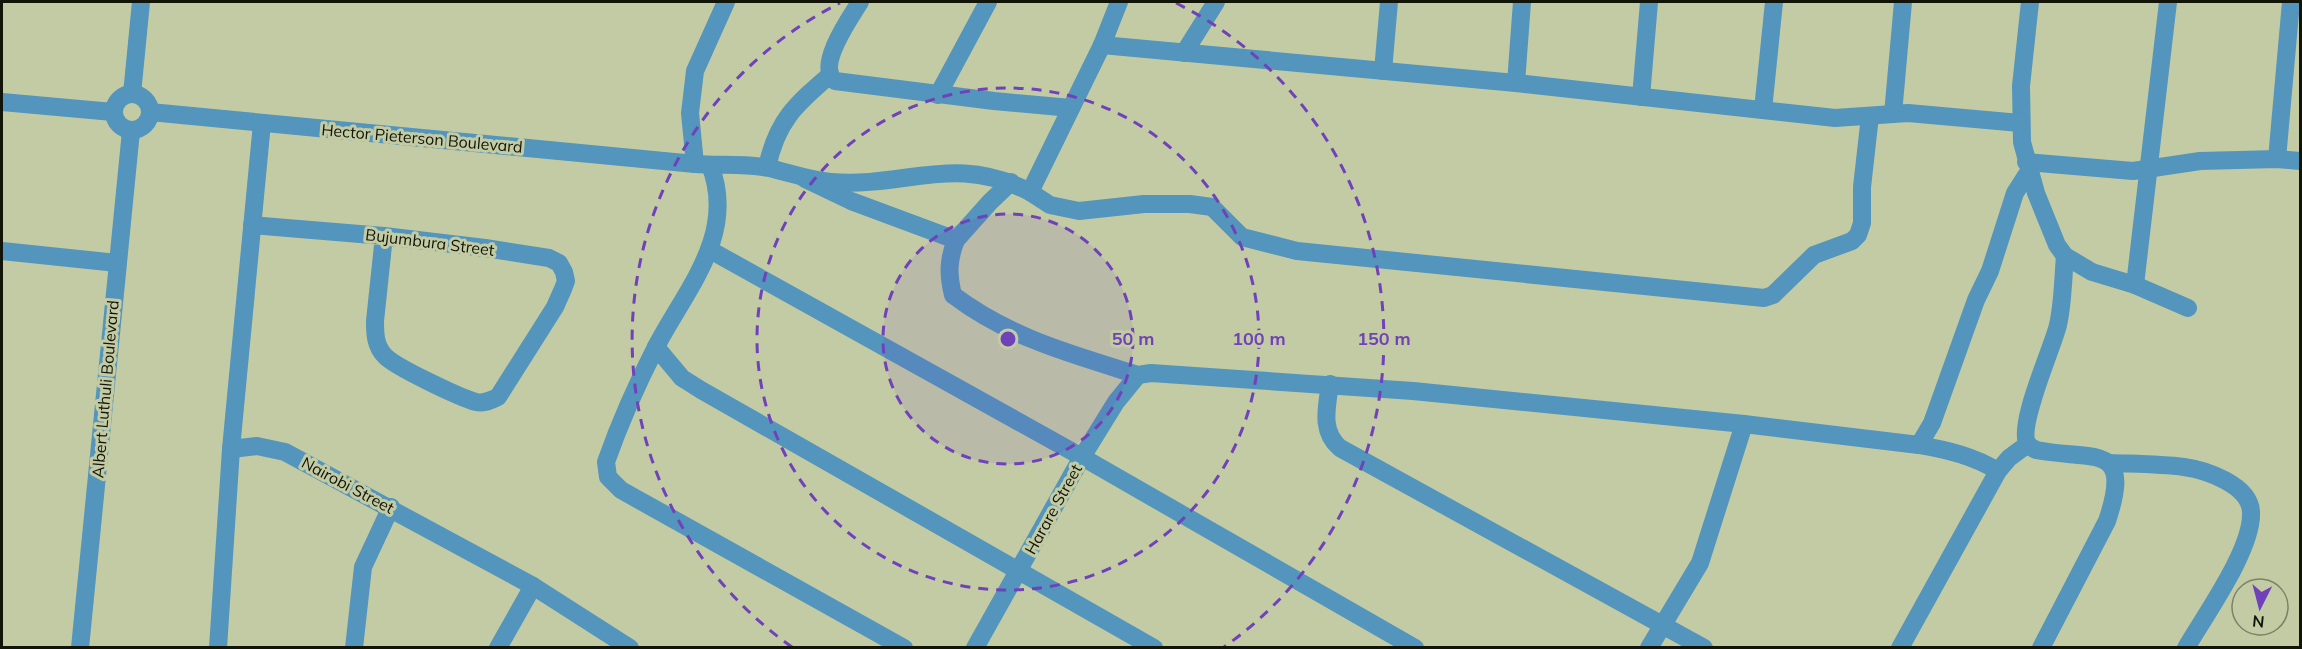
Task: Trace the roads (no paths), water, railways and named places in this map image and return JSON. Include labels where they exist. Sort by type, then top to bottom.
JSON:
[{"type":"street","points":[[132,94],[141,2]]},
{"type":"street","points":[[726,2],[695,71],[690,112],[702,165],[719,192],[719,210],[710,250],[656,347],[606,462],[606,469],[612,482],[621,490],[904,648]]},
{"type":"street","points":[[860,2],[831,55],[829,66],[832,80],[938,95],[1071,108]]},
{"type":"street","points":[[938,95],[988,2]]},
{"type":"street","points":[[1030,192],[1102,45],[1119,2]]},
{"type":"street","points":[[1185,53],[1216,2]]},
{"type":"street","points":[[1383,71],[1389,2]]},
{"type":"street","points":[[1516,83],[1522,2]]},
{"type":"street","points":[[1641,97],[1649,2]]},
{"type":"street","points":[[1763,110],[1774,2]]},
{"type":"street","points":[[1893,114],[1903,2]]},
{"type":"street","points":[[2031,2],[2023,58],[2020,123],[2028,166],[2052,236],[2065,256],[2100,275],[2135,285],[2188,308]]},
{"type":"street","points":[[2135,285],[2168,2]]},
{"type":"street","points":[[2277,159],[2292,2]]},
{"type":"street","points":[[1102,45],[1516,83],[1835,118],[1893,114],[2020,123]]},
{"type":"street","points":[[766,168],[772,143],[788,114],[830,75]]},
{"type":"street","points":[[132,94],[145,99],[150,112],[144,126],[131,131],[118,125],[113,112],[119,99],[132,94]]},
{"type":"street","points":[[2,102],[113,112]]},
{"type":"street","name":"Hector Pieterson Boulevard","points":[[150,112],[702,165],[766,168],[805,179]]},
{"type":"street","points":[[805,179],[855,182],[962,172],[993,176],[1011,182],[1050,205],[1079,211],[1144,204],[1190,204],[1212,207],[1242,237],[1297,252],[1764,298],[1773,295],[1814,255],[1852,241],[1858,235],[1862,223],[1862,187],[1870,116]]},
{"type":"street","points":[[218,648],[231,448],[262,123]]},
{"type":"street","name":"Albert Luthuli Boulevard","points":[[81,648],[131,131]]},
{"type":"street","points":[[2028,166],[2126,171],[2200,161],[2277,159],[2301,161]]},
{"type":"street","points":[[1919,445],[1932,423],[1976,300],[1990,271],[2015,193],[2028,166]]},
{"type":"street","points":[[805,179],[851,201],[956,240]]},
{"type":"street","points":[[1011,182],[956,240],[950,254],[948,275],[953,295],[1005,329],[1063,351],[1138,375],[1151,373],[1330,384],[1744,424],[1919,445],[1962,454],[1998,471]]},
{"type":"street","name":"Bujumbura Street","points":[[252,225],[384,236],[549,258],[559,263],[566,281],[555,307],[498,397],[487,402],[477,402],[436,385],[384,356],[375,335],[384,236]]},
{"type":"street","points":[[710,250],[1082,457],[1415,648]]},
{"type":"street","points":[[2,251],[117,263]]},
{"type":"street","points":[[2065,256],[2058,326],[2027,424],[2028,444],[2036,450],[2051,453],[2095,455],[2110,463],[2185,467],[2210,473],[2242,491],[2252,511],[2246,540],[2229,575],[2186,648]]},
{"type":"street","points":[[656,347],[682,378],[701,390],[1154,648]]},
{"type":"street","name":"Harare Street","points":[[975,648],[1082,457],[1116,402],[1138,375]]},
{"type":"street","points":[[1330,384],[1326,421],[1332,441],[1340,448],[1704,648]]},
{"type":"street","points":[[1648,648],[1700,563],[1744,424]]},
{"type":"street","points":[[1900,648],[1998,471],[2009,458],[2028,444]]},
{"type":"street","name":"Nairobi Street","points":[[231,448],[257,446],[285,452],[391,507],[533,586],[630,648]]},
{"type":"street","points":[[2041,648],[2107,521],[2113,504],[2115,473],[2110,463]]},
{"type":"street","points":[[354,648],[363,567],[391,507]]},
{"type":"street","points":[[498,648],[533,586]]}]
